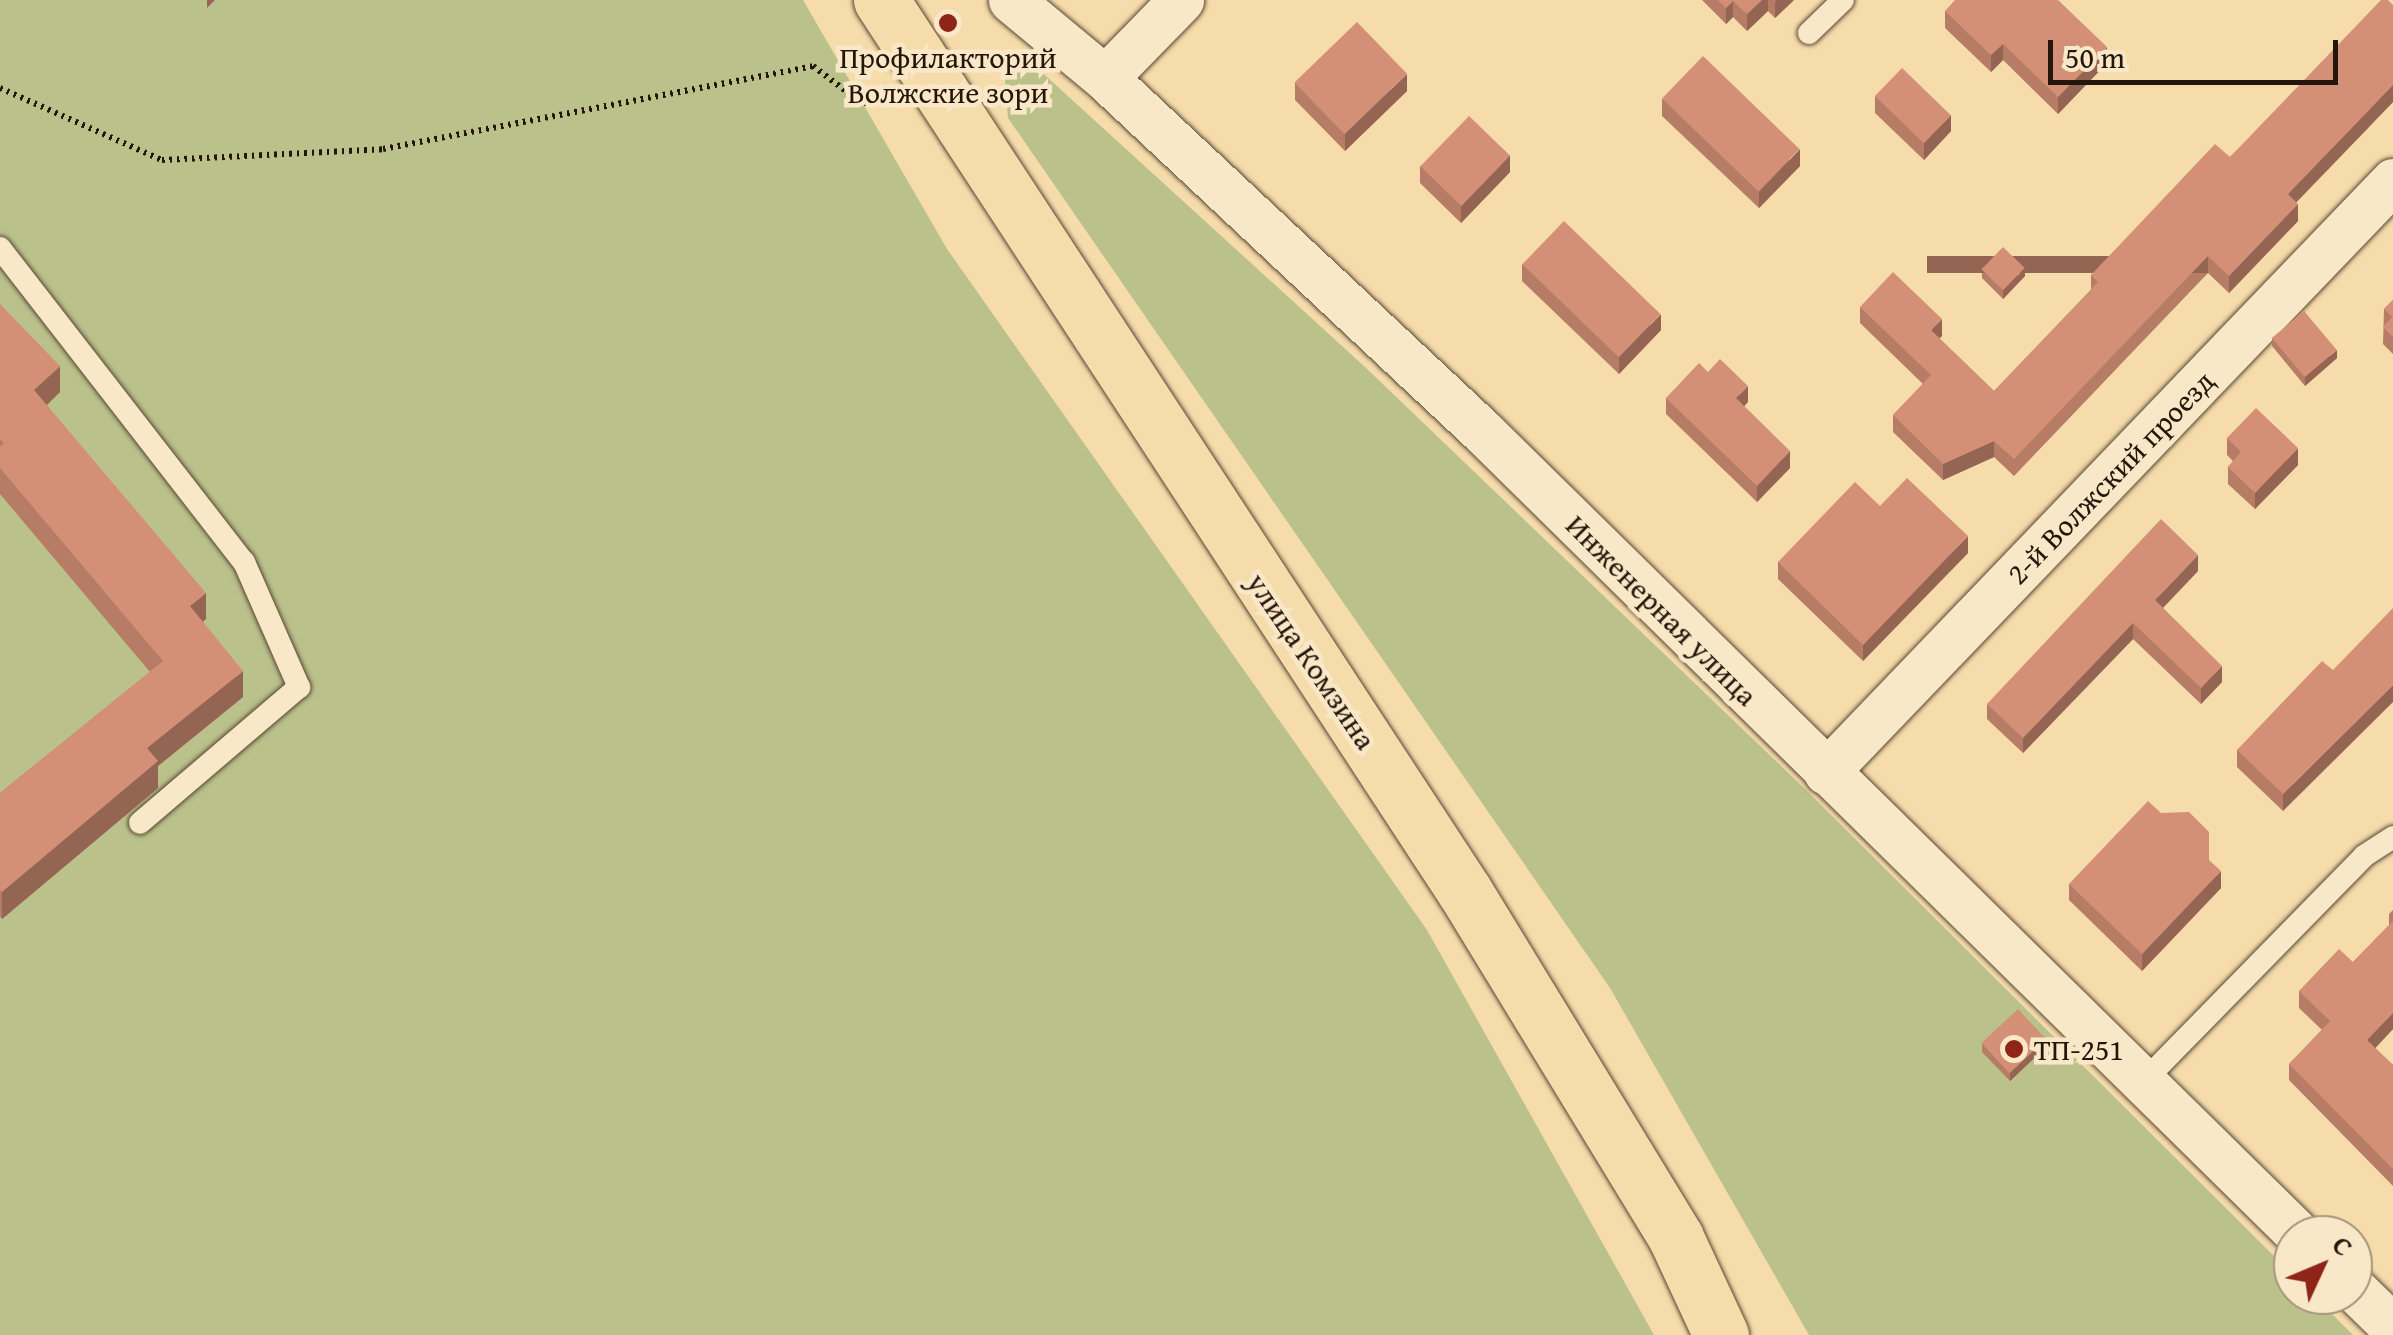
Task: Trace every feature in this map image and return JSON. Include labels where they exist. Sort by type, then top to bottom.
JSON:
[{"type":"main road","name":"улица Комзина","points":[[880,0],[1465,892],[1676,1238],[1721,1335]]},
{"type":"street","name":"Инженерная улица","points":[[1011,0],[1106,78],[1483,432],[2279,1215]]},
{"type":"street","points":[[1106,78],[1180,0]]},
{"type":"street","name":"2-й Волжский проезд","points":[[1826,772],[2393,181]]},
{"type":"street","points":[[2373,1308],[2393,1327]]},
{"type":"lane","points":[[1809,33],[1843,0]]},
{"type":"lane","points":[[0,248],[244,562],[299,687],[140,823]]},
{"type":"lane","points":[[2143,1082],[2364,856],[2393,837]]},
{"type":"path","points":[[0,88],[162,160],[384,148],[813,66],[863,104],[918,60]]},
{"type":"green space","points":[[0,0],[803,0],[947,249],[1427,930],[1654,1335],[0,1335]]},
{"type":"green space","points":[[1036,67],[1365,367],[1803,787],[2273,1255],[2273,1315],[2333,1315],[2353,1335],[1809,1335],[1610,988],[1008,118],[1005,80],[1016,70]]},
{"type":"building","points":[[1718,0],[1762,0],[1747,14],[1733,1],[1726,8]]},
{"type":"building","points":[[1955,0],[2058,0],[2107,47],[2058,97],[2003,44],[1991,55],[1945,11]]},
{"type":"building","points":[[2381,0],[2393,5],[2393,85],[2288,194],[2298,204],[2229,276],[2208,256],[2014,459],[1994,441],[1943,464],[1893,415],[1931,375],[1860,307],[1893,272],[1942,319],[1931,330],[1994,391],[2098,282],[2091,275],[2215,144],[2230,157]]},
{"type":"building","points":[[1357,22],[1407,74],[1344,134],[1294,82]]},
{"type":"building","points":[[1703,56],[1799,149],[1758,192],[1662,98]]},
{"type":"building","points":[[1902,68],[1951,115],[1924,143],[1875,96]]},
{"type":"building","points":[[1469,116],[1510,156],[1461,206],[1420,166]]},
{"type":"building","points":[[1564,221],[1660,314],[1619,357],[1522,264]]},
{"type":"building","points":[[2003,247],[2025,268],[2003,290],[1981,269]]},
{"type":"building","points":[[2393,300],[2393,337],[2383,327],[2392,317],[2384,309]]},
{"type":"building","points":[[0,304],[60,366],[34,390],[206,593],[190,606],[243,671],[147,748],[158,761],[2,892],[0,793],[163,661],[0,468],[0,447],[4,443],[0,439]]},
{"type":"building","points":[[2304,311],[2337,350],[2305,377],[2272,338]]},
{"type":"building","points":[[1720,359],[1748,386],[1736,398],[1790,451],[1757,486],[1666,398],[1699,363],[1708,372]]},
{"type":"building","points":[[2256,408],[2298,448],[2255,493],[2228,467],[2241,452],[2227,438]]},
{"type":"building","points":[[1907,478],[1968,536],[1863,645],[1778,562],[1855,482],[1880,506]]},
{"type":"building","points":[[2161,519],[2198,555],[2155,600],[2222,666],[2201,688],[2133,623],[2023,738],[1987,704]]},
{"type":"building","points":[[2393,608],[2393,685],[2283,794],[2237,750],[2322,661],[2333,670]]},
{"type":"building","points":[[2148,801],[2161,813],[2189,812],[2209,832],[2209,860],[2221,871],[2142,954],[2069,884]]},
{"type":"building","points":[[2393,921],[2393,1013],[2367,1040],[2393,1065],[2393,1169],[2289,1064],[2330,1021],[2299,991],[2339,949],[2353,962]]},
{"type":"building","name":"ТП-251","points":[[2018,1009],[2046,1039],[2009,1073],[1981,1043]]},
{"type":"place","name":"Профилакторий Волжские зори","points":[[948,23]]},
{"type":"place","name":"ТП-251","points":[[2014,1049]]}]
